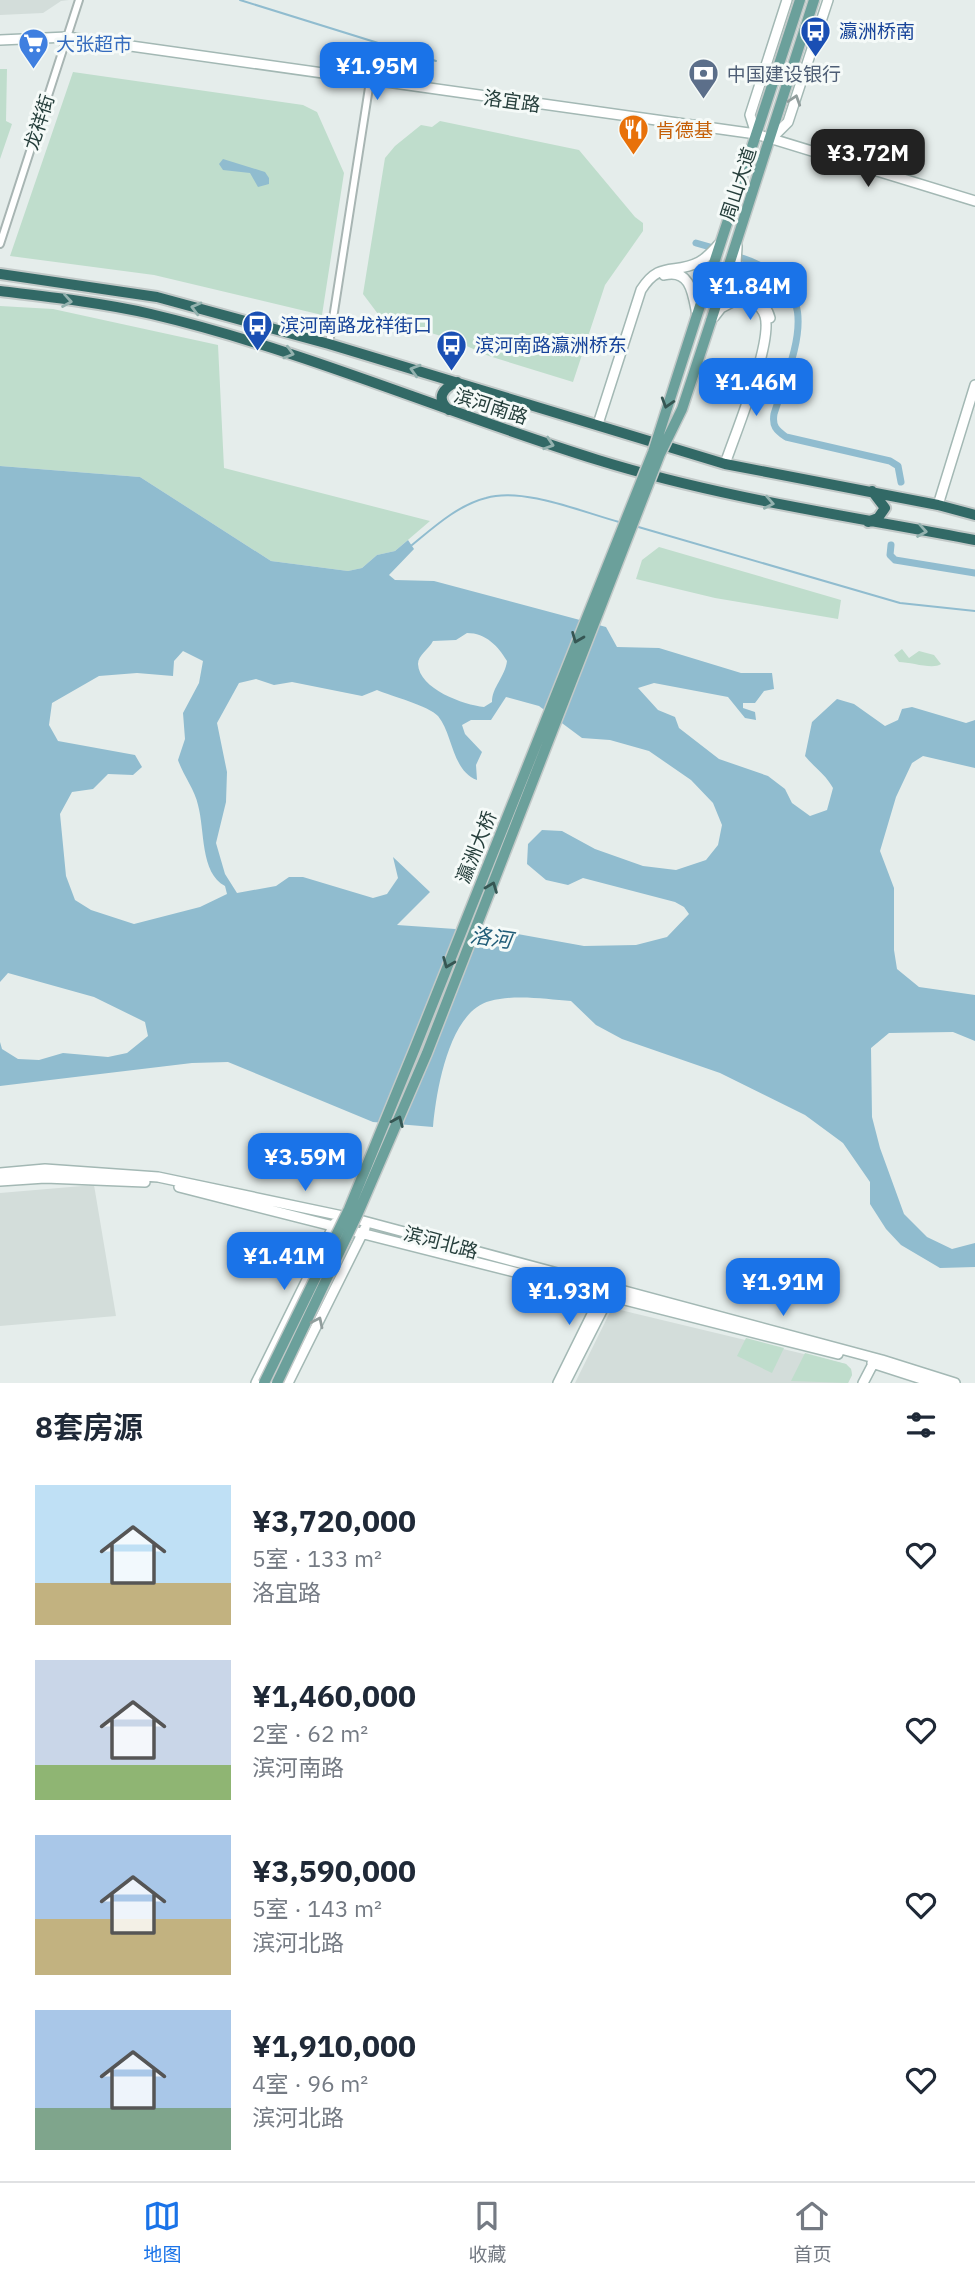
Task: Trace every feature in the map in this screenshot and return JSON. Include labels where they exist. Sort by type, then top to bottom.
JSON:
[{"type":"highway","name":"滨河南路","points":[[0,274],[158,297],[329,344],[725,464],[872,491],[975,516]]},
{"type":"highway","name":"滨河南路","points":[[0,291],[150,314],[301,356],[452,412],[600,461],[719,493],[975,540]]},
{"type":"highway","points":[[452,412],[442,402],[441,394],[444,389],[457,382]]},
{"type":"highway","points":[[869,522],[878,518],[885,508],[872,491]]},
{"type":"main road","name":"周山大道","points":[[756,137],[750,115],[787,0]]},
{"type":"main road","name":"周山大道","points":[[697,315],[800,0]]},
{"type":"main road","name":"周山大道","points":[[711,321],[814,0]]},
{"type":"main road","name":"周山大道","points":[[771,140],[788,122],[828,0]]},
{"type":"main road","name":"洛宜路","points":[[0,43],[66,40],[756,137],[975,203]]},
{"type":"main road","points":[[598,424],[641,290],[657,271],[701,262],[723,239]]},
{"type":"main road","points":[[725,464],[770,334],[770,317],[764,303],[740,279],[736,268],[737,242]]},
{"type":"main road","points":[[636,307],[655,279],[672,273],[680,275],[692,288],[697,315]]},
{"type":"main road","points":[[711,321],[731,300],[740,298],[758,305],[765,316],[766,329],[759,363]]},
{"type":"main road","name":"瀛洲大桥","points":[[264,1383],[349,1209],[415,1048],[653,452],[697,315]]},
{"type":"main road","name":"瀛洲大桥","points":[[278,1383],[358,1213],[428,1053],[660,454],[681,409],[711,321]]},
{"type":"main road","points":[[938,505],[975,386]]},
{"type":"main road","name":"滨河北路","points":[[0,1173],[45,1169],[158,1177],[368,1222],[608,1291]]},
{"type":"main road","name":"滨河北路","points":[[0,1181],[45,1178],[161,1182],[608,1291],[955,1383]]},
{"type":"main road","points":[[256,1383],[339,1215]]},
{"type":"main road","points":[[288,1383],[368,1222]]},
{"type":"main road","points":[[558,1383],[608,1291]]},
{"type":"main road","points":[[565,1383],[608,1291]]},
{"type":"main road","points":[[865,1383],[876,1361]]},
{"type":"main road","name":"滨河北路","points":[[876,1361],[934,1383]]},
{"type":"street","name":"龙祥街","points":[[0,244],[79,0]]},
{"type":"street","points":[[329,344],[370,84]]},
{"type":"shaded area","points":[[0,0],[69,0],[61,1],[43,13],[0,15]]},
{"type":"shaded area","points":[[94,1185],[116,1316],[0,1326],[0,1193]]},
{"type":"shaded area","points":[[612,1308],[846,1364],[852,1375],[848,1383],[575,1383]]},
{"type":"green space","points":[[0,69],[7,69],[6,121],[12,124],[0,159]]},
{"type":"green space","points":[[73,72],[303,105],[317,112],[344,173],[322,315],[154,275],[10,256]]},
{"type":"green space","points":[[440,121],[579,150],[643,223],[643,231],[605,285],[573,382],[489,356],[451,339],[381,318],[363,294],[385,158],[421,125],[432,127]]},
{"type":"green space","points":[[0,306],[53,309],[218,345],[224,468],[430,521],[395,551],[377,555],[362,568],[348,571],[271,561],[140,477],[0,466]]},
{"type":"green space","points":[[659,547],[841,600],[838,619],[715,598],[636,579],[642,560]]},
{"type":"green space","points":[[902,649],[909,658],[919,651],[934,655],[941,664],[927,666],[899,662],[894,655]]},
{"type":"green space","points":[[746,1338],[784,1348],[772,1373],[737,1356]]},
{"type":"green space","points":[[805,1353],[846,1364],[852,1375],[848,1383],[791,1381]]},
{"type":"water","points":[[223,159],[265,172],[269,184],[258,187],[250,173],[223,170],[219,164]]},
{"type":"water","name":"洛河","points":[[0,466],[140,477],[271,561],[348,571],[362,568],[377,555],[395,551],[408,540],[414,549],[389,575],[395,580],[434,581],[606,627],[617,647],[659,648],[741,673],[772,673],[774,689],[764,691],[755,703],[743,703],[743,708],[755,712],[756,720],[745,718],[728,697],[654,683],[638,688],[658,710],[675,717],[679,728],[719,759],[768,776],[785,789],[792,803],[810,816],[827,810],[833,788],[805,756],[812,722],[837,699],[854,704],[885,726],[898,720],[902,709],[912,707],[966,723],[975,720],[975,768],[923,756],[912,763],[896,797],[880,851],[894,888],[894,950],[897,969],[919,987],[975,995],[975,1041],[953,1032],[889,1033],[871,1048],[872,1117],[880,1148],[904,1214],[927,1237],[952,1249],[975,1243],[975,1267],[940,1268],[901,1245],[886,1229],[870,1204],[870,1182],[843,1143],[805,1115],[720,1073],[622,1039],[596,1025],[571,1001],[510,998],[490,1001],[476,1008],[464,1020],[447,1055],[437,1094],[433,1127],[373,1122],[228,1062],[192,1063],[0,1086],[0,1042],[2,1049],[18,1059],[39,1060],[63,1053],[108,1057],[127,1053],[148,1036],[145,1022],[94,997],[8,973],[0,982]],"holes":[[[467,633],[480,635],[491,641],[507,661],[492,702],[484,707],[444,694],[420,673],[420,658],[433,641],[456,640]],[[183,651],[203,661],[199,683],[183,713],[185,739],[178,760],[196,799],[207,861],[217,880],[225,886],[227,894],[200,907],[134,924],[91,910],[75,900],[66,876],[60,814],[72,792],[93,789],[108,774],[133,775],[142,767],[135,755],[58,741],[49,725],[52,703],[99,676],[137,673],[173,676],[174,661]],[[256,679],[274,685],[292,682],[362,696],[377,690],[418,705],[438,716],[462,769],[477,780],[476,765],[482,752],[465,734],[462,725],[471,720],[491,720],[506,697],[539,706],[582,738],[610,740],[649,751],[691,780],[713,803],[722,825],[718,845],[706,860],[676,870],[643,866],[595,849],[562,831],[542,830],[528,844],[527,864],[546,880],[568,885],[583,878],[675,902],[689,914],[667,937],[636,945],[584,946],[512,933],[397,925],[430,892],[393,857],[398,878],[387,894],[373,898],[303,877],[289,877],[276,886],[237,893],[225,874],[216,843],[226,802],[227,772],[217,723],[239,683]]]},
{"type":"waterway","points":[[240,0],[436,61]]},
{"type":"waterway","points":[[696,243],[710,247]]},
{"type":"waterway","points":[[739,257],[767,269],[785,284],[795,302],[798,321],[796,343],[774,414],[776,427],[786,437],[890,461],[898,466],[901,482]]},
{"type":"waterway","points":[[412,545],[447,517],[466,506],[501,495],[535,498],[619,522]]},
{"type":"waterway","points":[[635,526],[900,603],[975,611]]},
{"type":"waterway","points":[[891,545],[890,555],[895,560],[975,573]]},
{"type":"place","name":"瀛洲桥南","points":[[816,58]]},
{"type":"place","name":"大张超市","points":[[33,71]]},
{"type":"place","name":"中国建设银行","points":[[704,101]]},
{"type":"place","name":"肯德基","points":[[633,157]]},
{"type":"place","name":"滨河南路龙祥街口","points":[[257,352]]},
{"type":"place","name":"滨河南路瀛洲桥东","points":[[452,372]]}]
